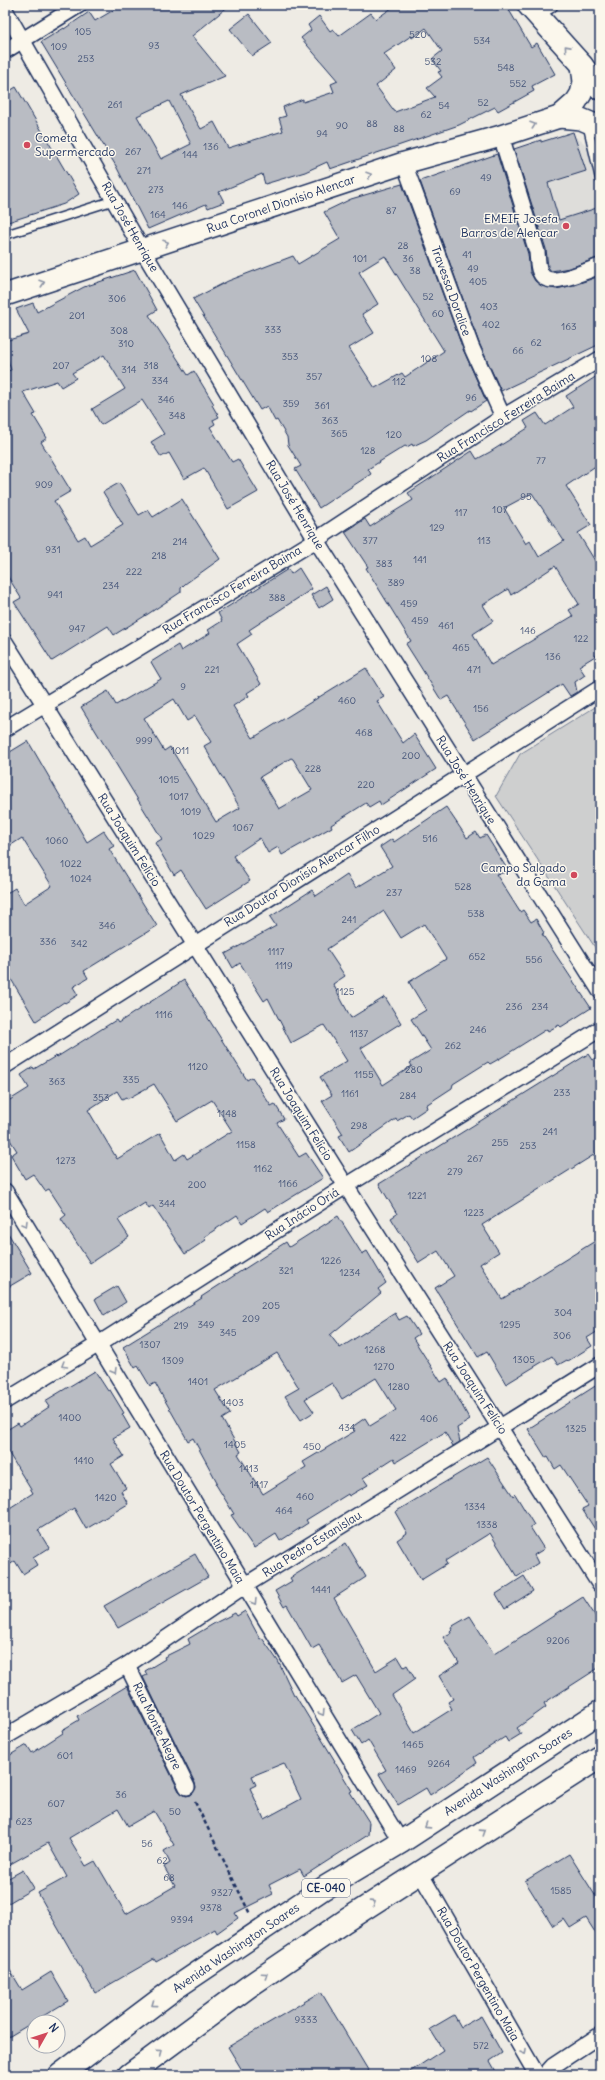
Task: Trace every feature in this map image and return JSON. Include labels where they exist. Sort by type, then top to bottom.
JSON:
[{"type":"highway","name":"Avenida Washington Soares","points":[[60,2075],[174,1989],[324,1888],[401,1842],[600,1712]]},
{"type":"highway","name":"CE-040","points":[[129,2075],[248,1987],[345,1921],[600,1756]]},
{"type":"main road","points":[[538,8],[600,89]]},
{"type":"main road","name":"Rua Coronel Dionísio Alencar","points":[[5,295],[143,251],[404,163],[501,136],[559,116],[576,102],[581,94],[584,82],[582,65]]},
{"type":"main road","name":"Rua Coronel Dionísio Alencar","points":[[559,116],[581,119],[594,125]]},
{"type":"street","points":[[5,51],[79,5]]},
{"type":"street","name":"Rua José Henrique","points":[[5,10],[143,251],[316,540],[600,991]]},
{"type":"street","points":[[501,136],[537,252],[539,269],[543,276],[550,280],[560,279],[600,266]]},
{"type":"street","name":"Travessa Doralice","points":[[404,163],[471,346],[503,417]]},
{"type":"street","name":"Rua Francisco Ferreira Baima","points":[[5,729],[316,540],[503,417],[600,359]]},
{"type":"street","name":"Rua Joaquim Felício","points":[[5,642],[43,705],[195,944],[346,1186],[600,1585]]},
{"type":"street","name":"Rua Doutor Dionísio Alencar Filho","points":[[5,1066],[462,774],[600,688]]},
{"type":"street","name":"Rua Inácio Oriá","points":[[5,1401],[97,1345],[346,1186],[600,1029]]},
{"type":"street","name":"Rua Doutor Pergentino Maia","points":[[5,1190],[97,1345],[401,1842]]},
{"type":"street","name":"Rua Pedro Estanislau","points":[[5,1737],[127,1665],[244,1586],[600,1365]]},
{"type":"street","name":"Rua Monte Alegre","points":[[127,1665],[188,1787]]},
{"type":"street","name":"Rua Doutor Pergentino Maia","points":[[420,1873],[537,2075]]},
{"type":"street","points":[[545,2075],[553,2066],[600,2035]]},
{"type":"lane","points":[[594,125],[600,179]]},
{"type":"lane","points":[[5,235],[115,200]]},
{"type":"path","points":[[188,1787],[259,1932]]},
{"type":"shaded area","name":"EMEIF Josefa Barros de Alencar","points":[[571,134],[590,147],[600,190],[600,262],[551,276],[544,263],[511,155]]},
{"type":"shaded area","name":"Campo Salgado da Gama","points":[[600,704],[600,955],[496,796],[520,754]]},
{"type":"building","points":[[122,5],[230,5],[192,36],[225,76],[181,95],[201,129],[214,122],[228,148],[283,131],[279,118],[286,116],[283,107],[303,99],[303,102],[334,92],[331,84],[338,81],[301,38],[311,30],[308,25],[319,16],[330,31],[333,29],[339,36],[371,13],[376,19],[396,5],[506,5],[531,47],[537,43],[555,74],[532,86],[534,91],[498,111],[495,107],[459,125],[330,169],[327,162],[305,172],[265,184],[262,174],[219,192],[224,202],[208,208],[206,204],[148,229],[116,166],[41,42],[89,12],[95,21]],"holes":[[[426,28],[442,51],[432,59],[441,71],[438,72],[442,77],[427,88],[435,97],[395,112],[376,86],[396,70],[384,54]],[[169,101],[191,144],[161,159],[137,116]]]},
{"type":"building","points":[[249,14],[272,43],[252,56],[230,29]]},
{"type":"building","name":"Cometa Supermercado","points":[[16,87],[79,194],[64,204],[5,223],[5,94]]},
{"type":"building","name":"EMEIF Josefa Barros de Alencar","points":[[573,132],[586,171],[548,183],[559,220],[600,207],[600,257],[570,268],[551,271],[548,267],[546,249],[514,149]]},
{"type":"building","points":[[497,154],[528,254],[530,272],[535,281],[542,286],[556,289],[574,285],[600,276],[600,344],[501,391],[479,343],[420,181]]},
{"type":"building","points":[[402,184],[463,349],[486,401],[426,440],[413,446],[412,444],[407,447],[405,446],[368,469],[371,474],[319,508],[295,469],[301,466],[288,445],[287,437],[277,420],[275,421],[267,406],[260,410],[193,299],[228,281],[293,256],[298,264],[340,239],[324,212],[351,199]],"holes":[[[385,256],[444,351],[405,377],[402,373],[375,388],[349,348],[374,333],[362,314],[378,304],[359,272]]]},
{"type":"building","points":[[135,270],[157,310],[149,315],[188,375],[194,371],[214,404],[212,405],[219,417],[213,420],[215,424],[210,427],[232,462],[238,459],[258,492],[228,509],[204,468],[184,479],[169,453],[161,457],[151,442],[164,434],[142,400],[101,425],[92,409],[125,389],[104,355],[72,373],[76,378],[61,387],[57,381],[23,392],[36,414],[33,415],[47,438],[41,442],[71,491],[54,501],[78,540],[85,536],[90,545],[123,525],[103,492],[119,483],[139,515],[148,510],[153,517],[182,499],[220,559],[185,584],[181,588],[181,592],[114,635],[108,626],[52,661],[14,602],[21,598],[5,572],[5,372],[11,370],[5,351],[5,341],[29,334],[16,309],[33,303],[37,312],[84,287]]},
{"type":"building","points":[[600,374],[600,463],[566,486],[591,525],[578,533],[600,569],[600,653],[579,666],[585,675],[575,682],[577,692],[570,696],[562,684],[475,739],[448,696],[441,700],[406,644],[411,641],[366,568],[368,567],[345,532],[365,519],[370,527],[413,500],[408,493],[472,451],[477,459],[528,428],[524,421],[537,413],[545,425],[573,407],[566,396]],"holes":[[[532,493],[564,541],[539,557],[530,541],[526,544],[504,508]],[[555,566],[579,604],[569,610],[573,616],[491,665],[473,634],[493,621],[483,605],[508,589],[511,595]]]},
{"type":"building","points":[[299,568],[312,589],[249,630],[252,634],[237,644],[261,684],[247,693],[249,696],[233,706],[253,738],[366,668],[384,697],[377,701],[403,743],[414,734],[436,769],[381,805],[379,801],[369,807],[366,803],[331,825],[332,827],[282,855],[278,847],[268,853],[260,838],[233,856],[250,881],[206,909],[181,870],[174,875],[155,843],[162,839],[81,707],[108,691],[116,705],[161,679],[151,662],[178,645],[181,651],[210,633],[208,630],[222,621],[218,613],[288,569],[291,574]],"holes":[[[174,699],[187,721],[195,716],[211,742],[204,746],[240,808],[216,822],[170,747],[164,751],[144,718]],[[291,758],[312,790],[279,809],[260,777]]]},
{"type":"building","points":[[326,586],[333,599],[319,608],[311,595]]},
{"type":"building","points":[[28,741],[87,842],[104,831],[114,846],[109,849],[157,926],[84,971],[88,978],[73,987],[78,995],[65,1003],[64,1002],[36,1021],[5,969],[5,894],[15,888],[24,904],[52,886],[22,838],[5,849],[5,755]]},
{"type":"building","points":[[446,807],[467,838],[476,832],[480,838],[486,835],[509,872],[496,874],[520,912],[523,910],[531,922],[536,919],[544,933],[542,934],[591,1008],[561,1027],[559,1025],[548,1031],[547,1029],[490,1064],[488,1062],[453,1084],[452,1088],[426,1105],[427,1108],[412,1118],[409,1114],[397,1121],[396,1119],[349,1152],[339,1136],[343,1134],[322,1101],[332,1095],[320,1077],[347,1061],[324,1025],[291,1043],[268,998],[264,1001],[240,963],[233,968],[225,954],[276,926],[270,917],[312,890],[316,896],[347,875],[356,888],[392,866],[380,847],[392,839],[394,842]],"holes":[[[384,911],[401,938],[424,924],[446,959],[409,982],[426,1010],[411,1019],[431,1050],[410,1063],[412,1066],[383,1085],[361,1048],[401,1023],[385,997],[351,1018],[333,984],[345,976],[327,949]]]},
{"type":"building","points":[[184,980],[247,1080],[252,1077],[271,1106],[275,1104],[284,1119],[277,1123],[299,1157],[306,1153],[323,1178],[268,1212],[265,1208],[242,1223],[237,1215],[204,1237],[206,1240],[185,1254],[153,1206],[149,1209],[145,1203],[118,1220],[129,1237],[90,1263],[61,1219],[66,1215],[49,1189],[45,1191],[33,1174],[25,1179],[11,1155],[17,1151],[5,1132],[5,1103],[29,1088],[21,1075],[33,1067],[34,1069],[56,1056],[57,1057],[116,1020],[118,1023]],"holes":[[[154,1084],[177,1121],[212,1100],[232,1131],[187,1159],[184,1154],[175,1160],[160,1133],[117,1159],[88,1110],[117,1091],[122,1099],[126,1097],[127,1099]]]},
{"type":"building","points":[[588,1054],[592,1060],[600,1055],[600,1151],[482,1225],[499,1252],[480,1264],[502,1299],[600,1238],[600,1330],[587,1338],[592,1346],[568,1361],[567,1360],[558,1365],[552,1356],[506,1384],[487,1352],[478,1357],[435,1288],[454,1276],[438,1251],[419,1263],[391,1218],[397,1214],[379,1184]]},
{"type":"building","points":[[338,1216],[362,1254],[367,1251],[386,1283],[378,1289],[381,1293],[330,1335],[340,1348],[395,1313],[399,1320],[407,1316],[419,1334],[413,1338],[441,1382],[447,1378],[470,1420],[457,1428],[460,1442],[453,1446],[445,1432],[396,1462],[394,1458],[363,1478],[368,1485],[349,1496],[348,1494],[306,1520],[308,1523],[280,1541],[276,1534],[254,1548],[231,1515],[234,1514],[215,1483],[217,1482],[193,1438],[188,1441],[155,1383],[150,1386],[138,1366],[135,1368],[123,1347],[202,1298],[201,1297],[286,1242],[289,1247]],"holes":[[[277,1353],[299,1388],[285,1396],[301,1420],[314,1412],[305,1399],[332,1383],[342,1399],[376,1378],[396,1410],[370,1426],[365,1418],[352,1427],[355,1431],[303,1462],[306,1467],[263,1494],[238,1454],[241,1452],[222,1419],[230,1414],[215,1390]]]},
{"type":"building","points":[[5,1228],[32,1273],[5,1289]]},
{"type":"building","points":[[117,1286],[126,1302],[104,1316],[95,1299]]},
{"type":"building","points":[[95,1371],[108,1391],[110,1390],[124,1413],[122,1414],[130,1428],[113,1438],[124,1456],[111,1464],[126,1488],[121,1491],[128,1504],[86,1529],[74,1508],[38,1530],[49,1548],[33,1558],[37,1565],[23,1574],[15,1561],[5,1568],[5,1511],[33,1493],[5,1447],[5,1431],[18,1423],[20,1426],[49,1407],[45,1401]]},
{"type":"building","points":[[600,1383],[600,1537],[582,1509],[588,1506],[561,1465],[555,1469],[548,1457],[546,1458],[528,1429]]},
{"type":"building","points":[[487,1457],[513,1496],[515,1494],[534,1525],[530,1527],[544,1549],[534,1555],[538,1563],[517,1577],[490,1533],[445,1561],[447,1564],[421,1580],[397,1540],[407,1533],[395,1512]]},
{"type":"building","points":[[346,1543],[366,1577],[334,1598],[376,1671],[398,1657],[404,1667],[407,1665],[415,1679],[392,1695],[414,1733],[452,1709],[448,1702],[453,1699],[439,1676],[459,1663],[443,1637],[451,1633],[451,1627],[470,1616],[494,1654],[583,1597],[600,1623],[600,1667],[544,1703],[546,1707],[517,1728],[521,1734],[508,1742],[505,1737],[474,1757],[477,1763],[430,1795],[426,1788],[398,1805],[379,1774],[386,1770],[368,1740],[361,1745],[352,1730],[379,1713],[356,1675],[342,1683],[319,1645],[312,1649],[287,1605],[284,1607],[275,1591],[292,1581],[290,1578]]},
{"type":"building","points":[[195,1554],[208,1577],[118,1628],[104,1606]]},
{"type":"building","points":[[524,1576],[533,1591],[505,1609],[496,1594]]},
{"type":"building","points":[[245,1611],[260,1639],[262,1638],[278,1661],[294,1695],[335,1761],[352,1791],[350,1792],[369,1822],[368,1835],[304,1876],[300,1869],[269,1885],[273,1894],[235,1913],[238,1918],[217,1933],[215,1929],[156,1962],[154,1959],[95,1993],[38,1893],[67,1877],[48,1843],[5,1867],[5,1758],[27,1745],[32,1753],[63,1733],[62,1730],[79,1720],[77,1716],[127,1686],[179,1791],[186,1796],[191,1795],[196,1788],[195,1783],[143,1677],[147,1675],[145,1671],[165,1659],[164,1657],[190,1644],[188,1639],[235,1613],[237,1616]],"holes":[[[284,1763],[301,1799],[264,1819],[250,1788],[256,1785],[252,1776]],[[118,1809],[128,1826],[154,1811],[174,1845],[164,1851],[170,1863],[164,1867],[175,1886],[126,1914],[95,1861],[86,1866],[69,1838]]]},
{"type":"building","points":[[569,1854],[600,1903],[600,1940],[586,1918],[570,1928],[564,1919],[553,1926],[525,1881]]},
{"type":"building","points":[[23,1870],[34,1888],[5,1905],[5,1880]]},
{"type":"building","points":[[5,1962],[22,1990],[51,1972],[68,2001],[46,2014],[26,2014],[26,2026],[5,2039]]},
{"type":"building","points":[[321,1992],[371,2075],[245,2075],[228,2047]]},
{"type":"building","points":[[454,2015],[461,2027],[481,2016],[502,2053],[490,2061],[498,2075],[405,2075],[443,2050],[430,2029]]},
{"type":"place","name":"Cometa Supermercado","points":[[27,145]]},
{"type":"place","name":"EMEIF Josefa Barros de Alencar","points":[[566,226]]},
{"type":"place","name":"Campo Salgado da Gama","points":[[574,875]]}]
